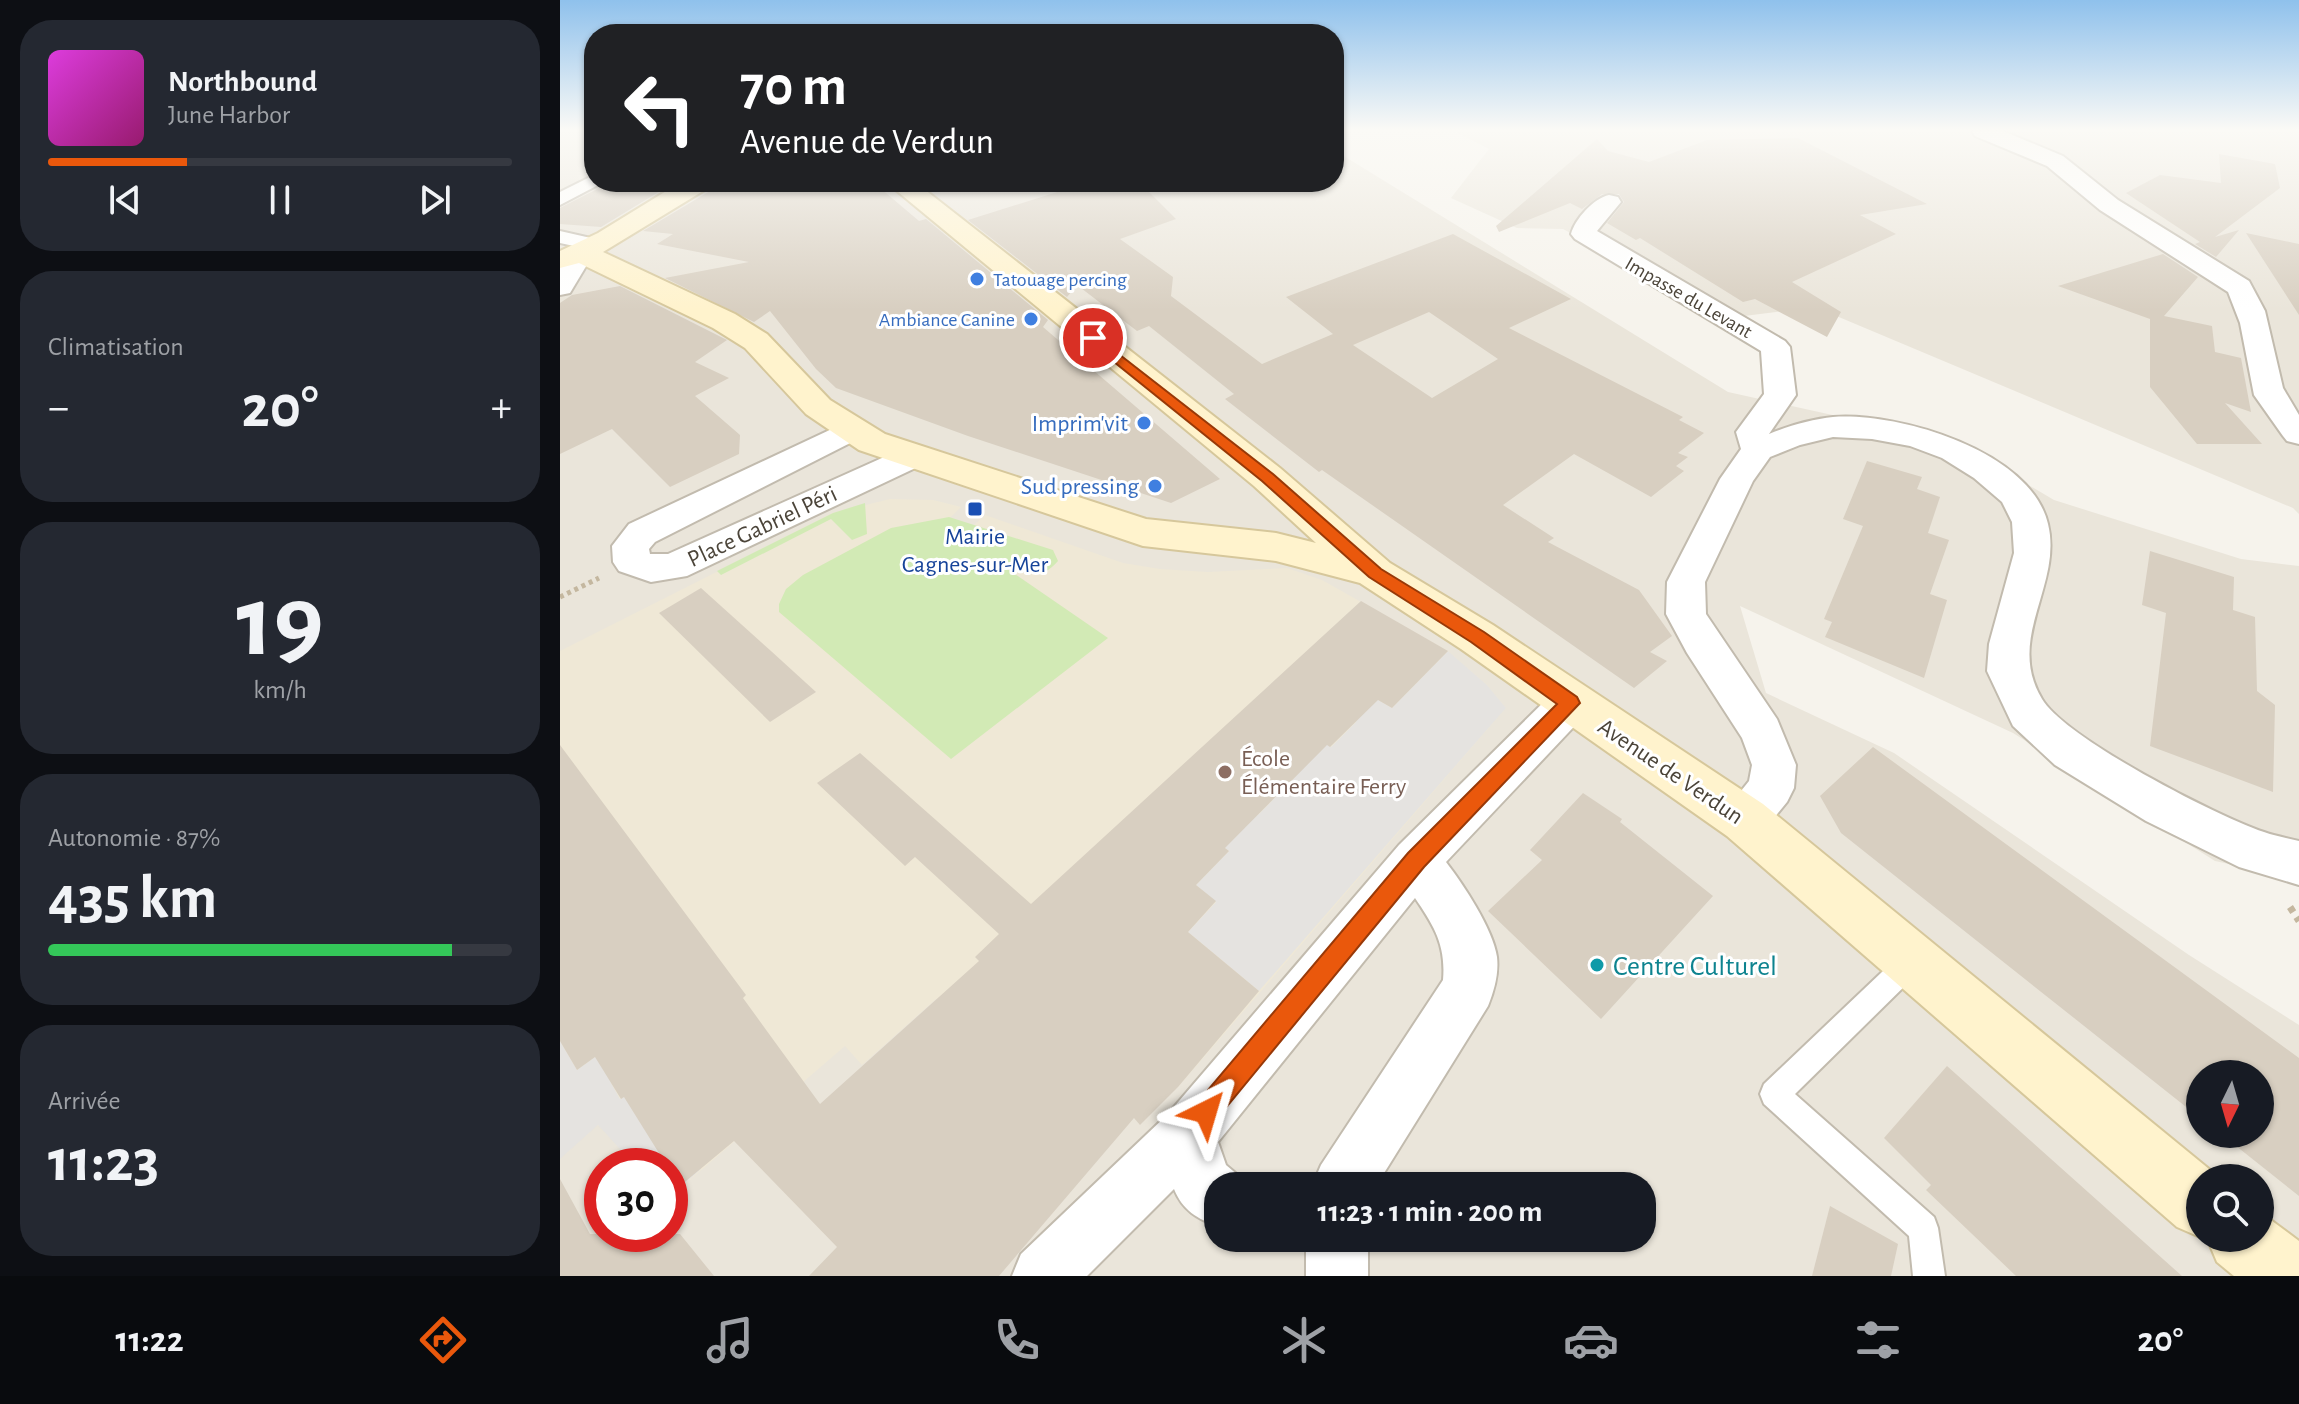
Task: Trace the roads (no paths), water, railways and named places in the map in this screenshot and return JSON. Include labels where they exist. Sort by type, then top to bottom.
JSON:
[{"type":"main road","points":[[575,249],[680,192]]},
{"type":"main road","name":"Avenue de Verdun","points":[[911,192],[1267,477],[1375,573],[1477,637],[1745,820],[2186,1192]]},
{"type":"main road","points":[[575,249],[724,321],[756,341],[818,407],[872,442],[1143,532],[1276,547],[1324,557],[1375,573]]},
{"type":"main road","points":[[1177,538],[1230,527],[1252,512],[1264,495],[1267,477]]},
{"type":"main road","points":[[2258,1252],[2287,1276]]},
{"type":"street","points":[[2091,191],[2109,205],[2239,287],[2250,303],[2268,389],[2281,415],[2299,434]]},
{"type":"street","name":"Impasse du Levant","points":[[1609,202],[1585,228],[1584,234],[1775,347],[1780,395],[1752,432],[1758,450]]},
{"type":"street","points":[[560,287],[575,249]]},
{"type":"street","points":[[1745,820],[1771,788],[1774,765],[1762,732],[1701,642],[1686,614],[1686,582],[1737,479],[1758,450],[1790,437],[1833,427],[1872,429],[1917,437],[1954,451],[1986,470],[2016,495],[2030,522],[2032,553],[2009,644],[2008,671],[2028,714],[2071,752],[2162,807],[2256,852],[2299,863]]},
{"type":"street","name":"Place Gabriel Péri","points":[[851,430],[642,533],[630,546],[632,562],[651,569],[674,567],[914,456]]},
{"type":"street","points":[[1043,1276],[1187,1135],[1416,860],[1570,703]]},
{"type":"street","points":[[1351,1172],[1469,988],[1471,956],[1450,907],[1416,860]]},
{"type":"street","points":[[1187,1135],[1204,1186]]},
{"type":"street","points":[[1337,1252],[1337,1276]]},
{"type":"lane","points":[[1911,962],[1774,1094],[1923,1228],[1929,1276]]},
{"type":"place","name":"Tatouage percing","points":[[977,279]]},
{"type":"place","name":"Ambiance Canine","points":[[1031,319]]},
{"type":"place","name":"Imprim'vit","points":[[1144,423]]},
{"type":"place","name":"Sud pressing","points":[[1155,486]]},
{"type":"place","name":"Mairie Cagnes-sur-Mer","points":[[975,509]]},
{"type":"place","name":"École Élémentaire Ferry","points":[[1225,772]]},
{"type":"place","name":"Centre Culturel","points":[[1597,965]]}]
